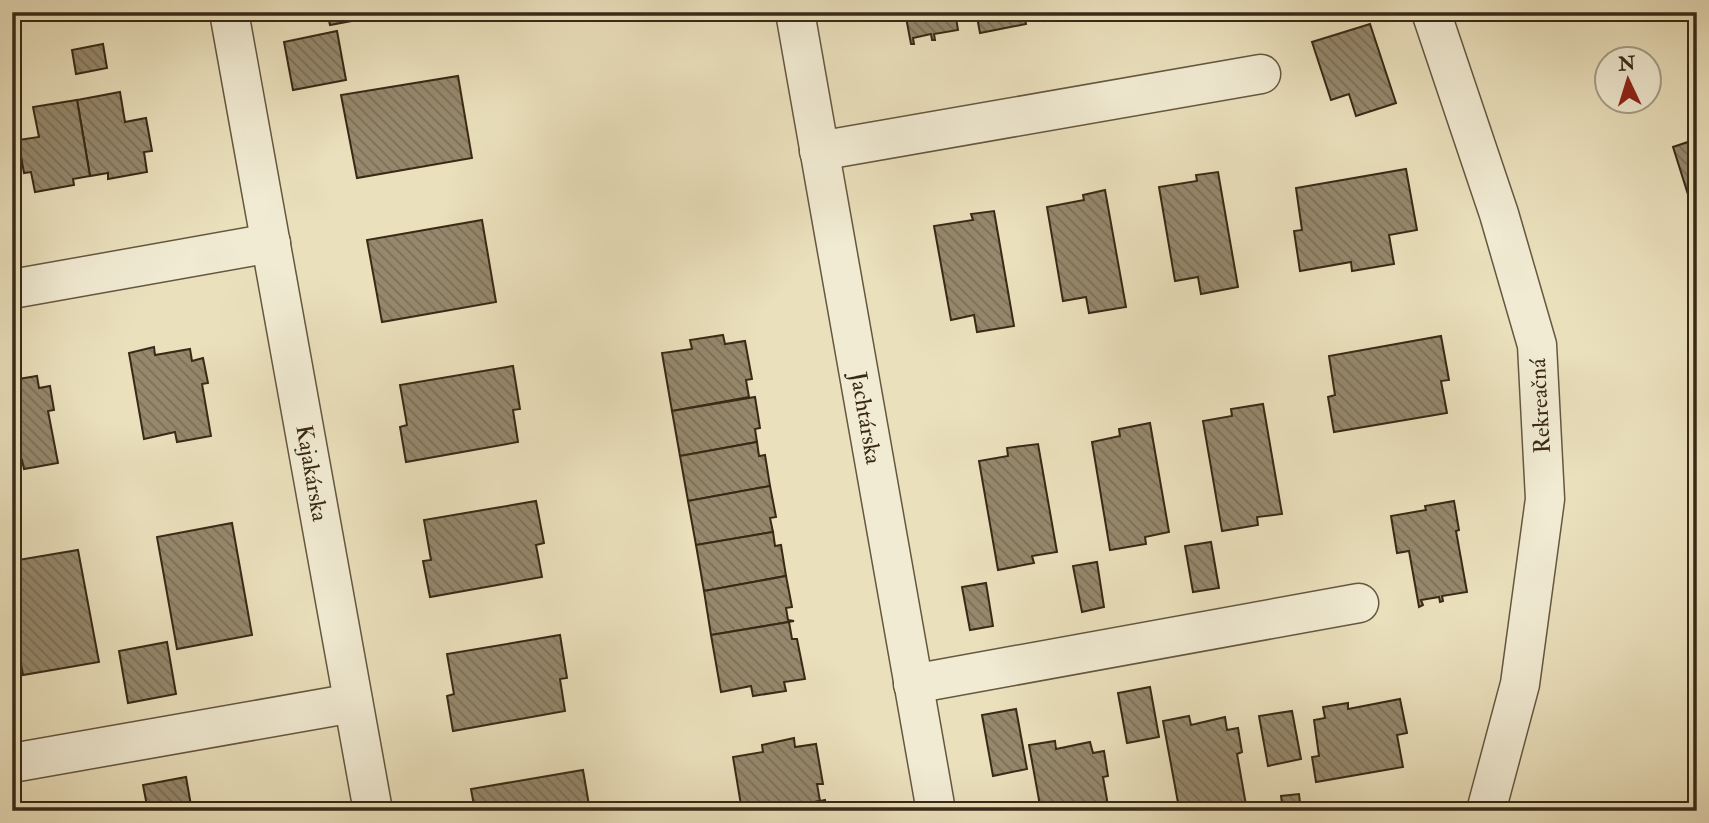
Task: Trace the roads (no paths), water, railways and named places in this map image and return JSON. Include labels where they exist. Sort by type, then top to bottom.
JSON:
[{"type":"street","name":"Kajakárska","points":[[229,12],[373,811]]},
{"type":"street","name":"Jachtárska","points":[[795,12],[936,811]]},
{"type":"street","name":"Rekreačná","points":[[1431,12],[1499,214],[1537,345],[1545,499],[1520,684],[1486,811]]},
{"type":"street","points":[[819,151],[1261,74]]},
{"type":"street","points":[[12,289],[271,243]]},
{"type":"street","points":[[913,684],[1359,603]]},
{"type":"street","points":[[12,763],[354,703]]}]
